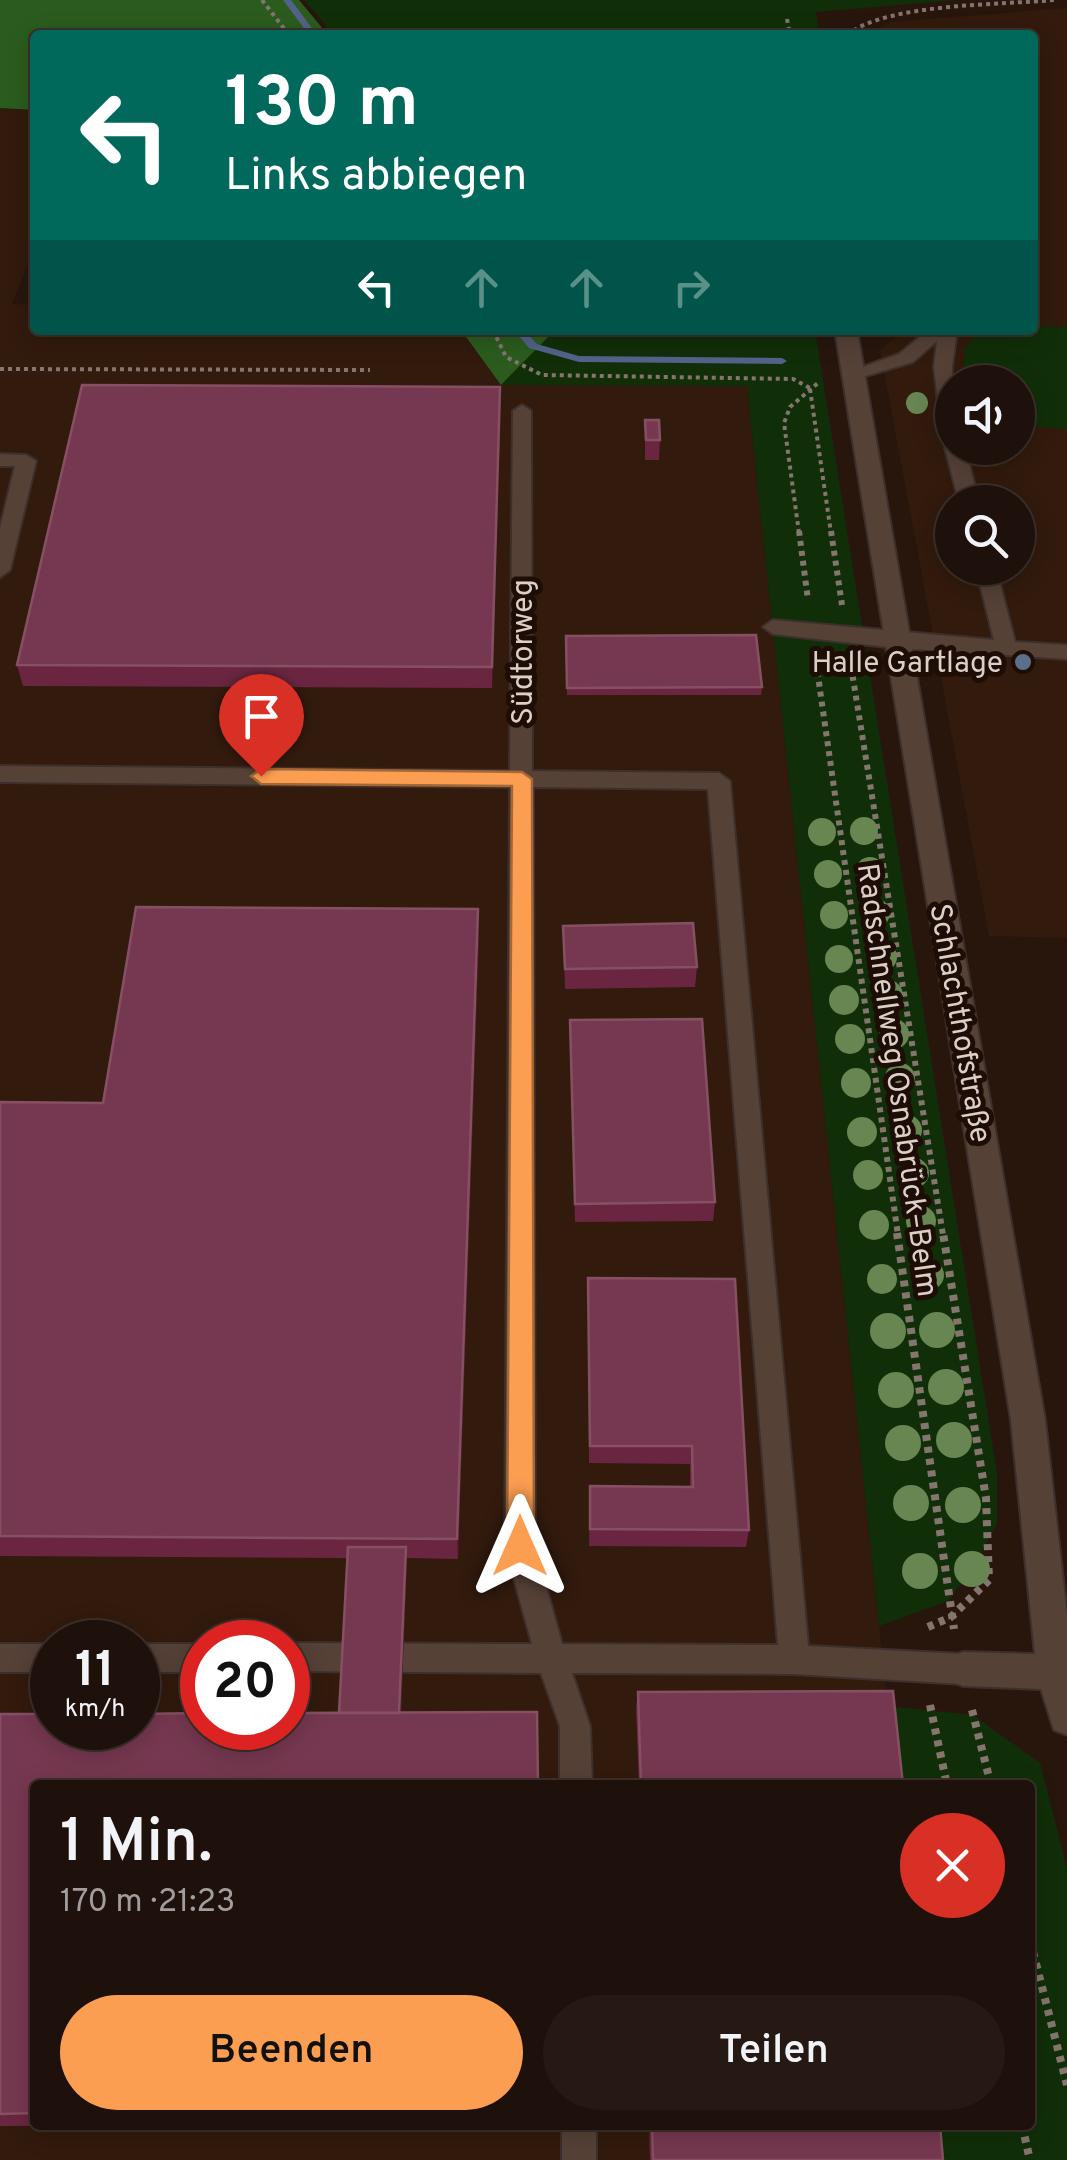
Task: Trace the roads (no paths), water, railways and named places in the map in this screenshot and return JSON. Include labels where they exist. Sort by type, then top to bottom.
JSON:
[{"type":"street","name":"Schlachthofstraße","points":[[847,335],[1028,1420],[1067,1716]]},
{"type":"street","points":[[963,1668],[1063,1668]]},
{"type":"lane","points":[[852,374],[906,358],[932,335]]},
{"type":"lane","points":[[943,365],[947,335]]},
{"type":"lane","name":"Südtorweg","points":[[522,411],[520,1546],[551,1657],[576,1726],[576,1780]]},
{"type":"lane","points":[[0,460],[26,460],[0,570]]},
{"type":"lane","points":[[990,585],[1006,647]]},
{"type":"lane","points":[[773,628],[1067,652]]},
{"type":"lane","points":[[0,774],[719,780],[794,1660]]},
{"type":"lane","points":[[0,1658],[30,1658]]},
{"type":"lane","points":[[310,1658],[794,1660],[963,1668]]},
{"type":"lane","points":[[579,2130],[580,2160]]},
{"type":"waterway","points":[[287,0],[309,30]]},
{"type":"waterway","points":[[523,335],[533,346],[579,359],[782,361]]},
{"type":"place","name":"Halle Gartlage","points":[[1023,662]]}]
